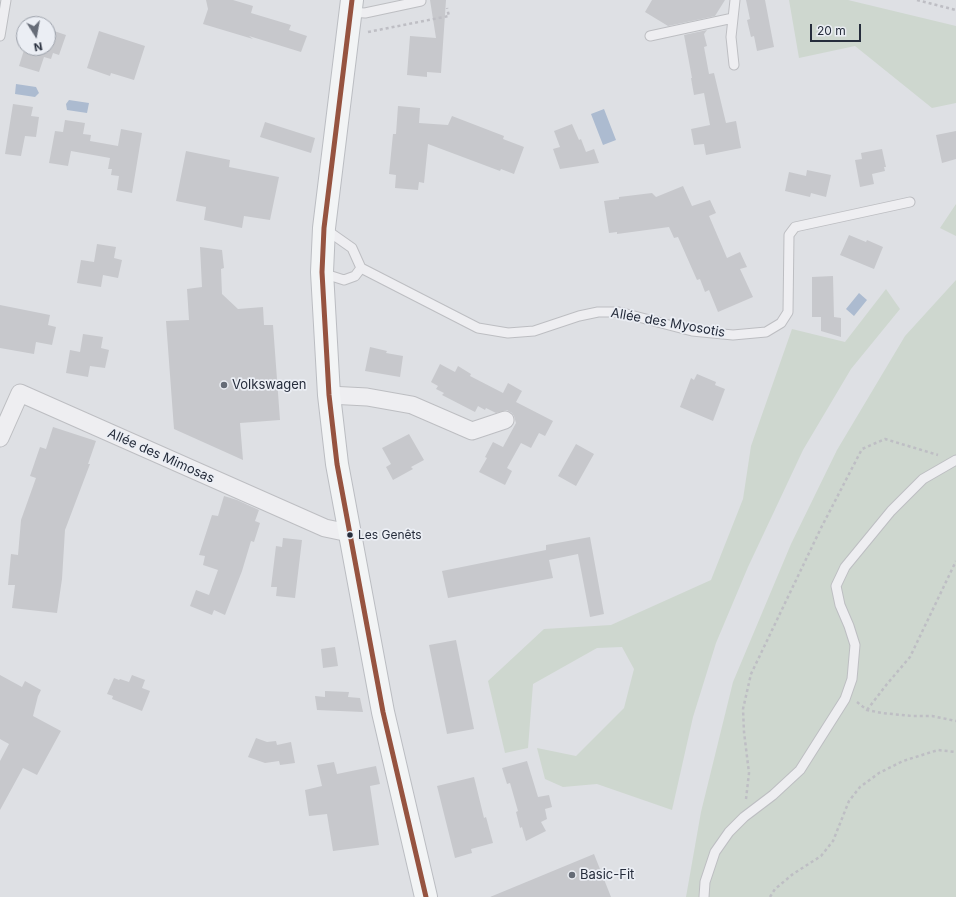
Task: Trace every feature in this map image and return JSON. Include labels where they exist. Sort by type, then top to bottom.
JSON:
[{"type":"main road","points":[[351,6],[324,228],[322,272],[329,395],[337,464],[383,712],[426,897]]},
{"type":"street","name":"Allée des Mimosas","points":[[0,438],[20,393],[325,528],[349,533]]},
{"type":"street","points":[[329,395],[367,397],[412,405],[472,431],[505,420]]},
{"type":"lane","points":[[0,36],[6,0]]},
{"type":"lane","points":[[734,65],[731,38],[735,0]]},
{"type":"lane","points":[[351,6],[365,13],[421,1]]},
{"type":"lane","points":[[650,36],[733,18]]},
{"type":"lane","name":"Allée des Myosotis","points":[[361,268],[478,328],[508,333],[534,331],[579,316],[598,312],[619,312],[692,331],[734,335],[766,332],[781,323],[788,312],[789,235],[795,227],[910,202]]},
{"type":"lane","points":[[322,272],[344,280],[355,276],[361,268],[352,248],[324,228]]},
{"type":"lane","points":[[704,897],[705,882],[715,852],[729,832],[744,817],[774,795],[800,770],[847,695],[852,678],[855,646],[850,626],[840,605],[836,586],[845,567],[892,511],[923,479],[955,460]]},
{"type":"path","points":[[918,0],[956,10]]},
{"type":"path","points":[[364,33],[449,16],[447,8]]},
{"type":"path","points":[[744,817],[749,773],[743,709],[751,674],[821,528],[862,450],[885,439],[955,460]]},
{"type":"path","points":[[867,710],[910,657],[956,561]]},
{"type":"path","points":[[847,695],[867,710],[912,716],[932,716],[956,721]]},
{"type":"path","points":[[770,897],[774,889],[820,856],[833,841],[849,801],[860,787],[879,773],[903,761],[938,750],[956,752]]},
{"type":"shaded area","points":[[789,0],[848,0],[956,26],[956,103],[932,108],[855,46],[799,58]]},
{"type":"shaded area","points":[[956,204],[956,236],[940,228]]},
{"type":"shaded area","points":[[956,280],[956,897],[686,897],[701,812],[733,682],[791,544],[837,450],[905,336]]},
{"type":"shaded area","points":[[886,289],[900,309],[851,369],[803,450],[748,567],[716,643],[693,717],[672,810],[597,784],[563,787],[545,779],[537,748],[576,756],[624,708],[634,669],[622,647],[597,648],[533,684],[528,748],[505,753],[488,681],[544,629],[611,625],[711,580],[743,499],[751,446],[792,329],[845,342]]},
{"type":"water","points":[[16,84],[36,87],[39,93],[35,97],[15,94]]},
{"type":"water","points":[[69,100],[89,103],[87,113],[67,110],[66,104]]},
{"type":"water","points":[[604,109],[616,140],[603,145],[591,114]]},
{"type":"water","points":[[859,293],[867,300],[854,316],[846,309]]},
{"type":"building","points":[[206,0],[233,0],[253,6],[251,13],[291,25],[289,30],[307,36],[301,52],[203,24],[208,9]]},
{"type":"building","points":[[430,0],[446,0],[441,73],[427,72],[427,77],[407,75],[410,36],[436,38]]},
{"type":"building","points":[[652,0],[725,0],[715,16],[668,26],[645,12]]},
{"type":"building","points":[[746,0],[765,0],[774,47],[757,51],[754,36],[751,37],[747,20],[750,19]]},
{"type":"building","points":[[707,30],[704,34],[707,46],[704,47],[709,74],[714,73],[726,123],[736,121],[741,148],[706,155],[704,144],[694,145],[691,129],[710,125],[704,93],[694,95],[684,35]]},
{"type":"building","points":[[99,31],[145,46],[134,80],[111,73],[110,76],[87,68]]},
{"type":"building","points":[[56,32],[66,35],[59,55],[56,54]]},
{"type":"building","points":[[22,56],[52,56],[51,59],[44,57],[39,72],[19,66]]},
{"type":"building","points":[[13,104],[33,107],[31,116],[39,117],[36,137],[25,136],[21,156],[5,154]]},
{"type":"building","points":[[398,106],[420,108],[419,123],[448,125],[452,116],[504,136],[503,139],[524,147],[514,174],[501,169],[500,171],[428,144],[424,183],[419,182],[418,190],[395,188],[396,175],[389,174],[393,134],[396,134]]},
{"type":"building","points":[[65,120],[85,123],[83,134],[91,135],[90,141],[118,146],[121,129],[142,133],[132,193],[117,190],[119,176],[111,175],[112,169],[108,169],[110,158],[71,151],[68,166],[49,163],[55,131],[63,132]]},
{"type":"building","points":[[265,122],[315,138],[311,153],[260,137]]},
{"type":"building","points":[[572,124],[579,140],[581,139],[586,152],[594,149],[599,163],[560,169],[553,149],[560,147],[554,131]]},
{"type":"building","points":[[956,131],[956,159],[942,163],[936,135]]},
{"type":"building","points":[[882,149],[886,167],[884,167],[885,171],[872,174],[874,184],[860,187],[855,160],[862,159],[861,153]]},
{"type":"building","points":[[186,151],[230,160],[229,167],[279,177],[270,220],[244,216],[242,228],[204,220],[206,207],[176,201]]},
{"type":"building","points":[[807,170],[831,175],[826,197],[811,193],[810,197],[785,191],[789,172],[806,176]]},
{"type":"building","points":[[683,186],[692,206],[710,200],[716,213],[709,216],[727,258],[740,252],[747,267],[740,269],[753,297],[718,312],[709,290],[705,292],[700,279],[697,280],[678,237],[674,238],[669,227],[617,234],[617,232],[609,233],[604,201],[619,199],[619,197],[652,193],[656,197]]},
{"type":"building","points":[[849,235],[866,242],[867,240],[883,247],[874,269],[840,255]]},
{"type":"building","points":[[97,244],[116,247],[114,258],[122,260],[118,278],[103,275],[101,287],[77,283],[81,260],[94,262]]},
{"type":"building","name":"Volkswagen","points":[[200,247],[222,250],[224,268],[221,269],[222,294],[238,309],[263,307],[264,325],[273,325],[280,420],[240,423],[243,460],[174,429],[166,321],[189,320],[187,289],[202,287]]},
{"type":"building","points":[[833,276],[834,317],[841,318],[841,337],[821,331],[821,317],[812,317],[812,277]]},
{"type":"building","points":[[0,305],[50,315],[48,325],[56,327],[52,345],[36,342],[34,354],[0,348]]},
{"type":"building","points":[[83,334],[103,337],[101,348],[109,350],[105,368],[90,366],[88,377],[66,373],[70,350],[80,352]]},
{"type":"building","points":[[370,347],[387,351],[386,353],[403,356],[400,377],[365,371]]},
{"type":"building","points":[[440,364],[455,372],[458,366],[471,374],[470,376],[503,393],[508,383],[522,391],[516,402],[553,421],[545,436],[539,433],[531,448],[521,443],[507,468],[512,471],[505,485],[479,472],[487,458],[485,457],[493,442],[503,447],[516,423],[514,416],[507,410],[496,413],[478,406],[475,412],[442,395],[444,393],[436,389],[438,386],[431,382]]},
{"type":"building","points":[[697,374],[716,382],[715,385],[725,389],[713,421],[680,407],[691,378],[694,380]]},
{"type":"building","points":[[53,427],[96,441],[88,464],[90,464],[65,530],[62,579],[57,613],[12,608],[15,585],[8,585],[11,554],[18,555],[21,520],[36,478],[30,476],[40,447],[46,449]]},
{"type":"building","points":[[409,434],[424,460],[411,467],[413,469],[393,480],[386,467],[391,464],[382,448]]},
{"type":"building","points":[[576,444],[594,454],[576,486],[558,476]]},
{"type":"building","points":[[224,496],[259,510],[255,521],[260,523],[254,542],[251,541],[242,571],[225,615],[214,610],[212,615],[190,606],[196,590],[209,595],[218,570],[203,565],[205,556],[199,555],[212,515],[218,516]]},
{"type":"building","points":[[590,537],[604,614],[590,617],[578,554],[549,560],[553,578],[448,598],[442,571],[546,550],[546,545]]},
{"type":"building","points":[[283,538],[302,540],[295,598],[276,596],[277,587],[271,587],[276,546],[282,547]]},
{"type":"building","points":[[456,640],[474,729],[447,734],[429,645]]},
{"type":"building","points":[[335,647],[338,666],[323,668],[321,649]]},
{"type":"building","points":[[0,675],[22,687],[25,681],[41,690],[33,716],[61,731],[37,775],[23,768],[0,810],[0,761],[9,744],[0,739]]},
{"type":"building","points":[[132,675],[145,680],[142,688],[150,691],[142,711],[112,699],[113,696],[107,694],[114,678],[129,682]]},
{"type":"building","points":[[325,691],[349,692],[348,697],[360,698],[363,712],[317,710],[315,696],[325,697]]},
{"type":"building","points":[[256,738],[267,742],[276,741],[277,745],[291,742],[295,763],[280,765],[279,761],[265,763],[248,757]]},
{"type":"building","points":[[527,761],[538,797],[549,795],[552,807],[545,809],[547,819],[541,822],[546,831],[526,841],[522,827],[520,828],[516,812],[518,811],[510,783],[507,784],[502,768]]},
{"type":"building","points":[[334,762],[337,774],[376,766],[380,784],[370,786],[379,845],[333,851],[327,814],[309,816],[305,790],[322,786],[317,765]]},
{"type":"building","points":[[474,777],[484,818],[486,817],[493,843],[471,849],[472,853],[455,858],[437,786]]},
{"type":"building","name":"Basic-Fit","points":[[594,854],[611,897],[490,897]]},
{"type":"transit line","points":[[352,0],[324,228],[322,272],[329,395],[337,464],[383,712],[426,897]]},
{"type":"place","name":"Volkswagen","points":[[224,385]]},
{"type":"place","name":"Les Genêts","points":[[350,535]]},
{"type":"place","name":"Basic-Fit","points":[[572,875]]}]
